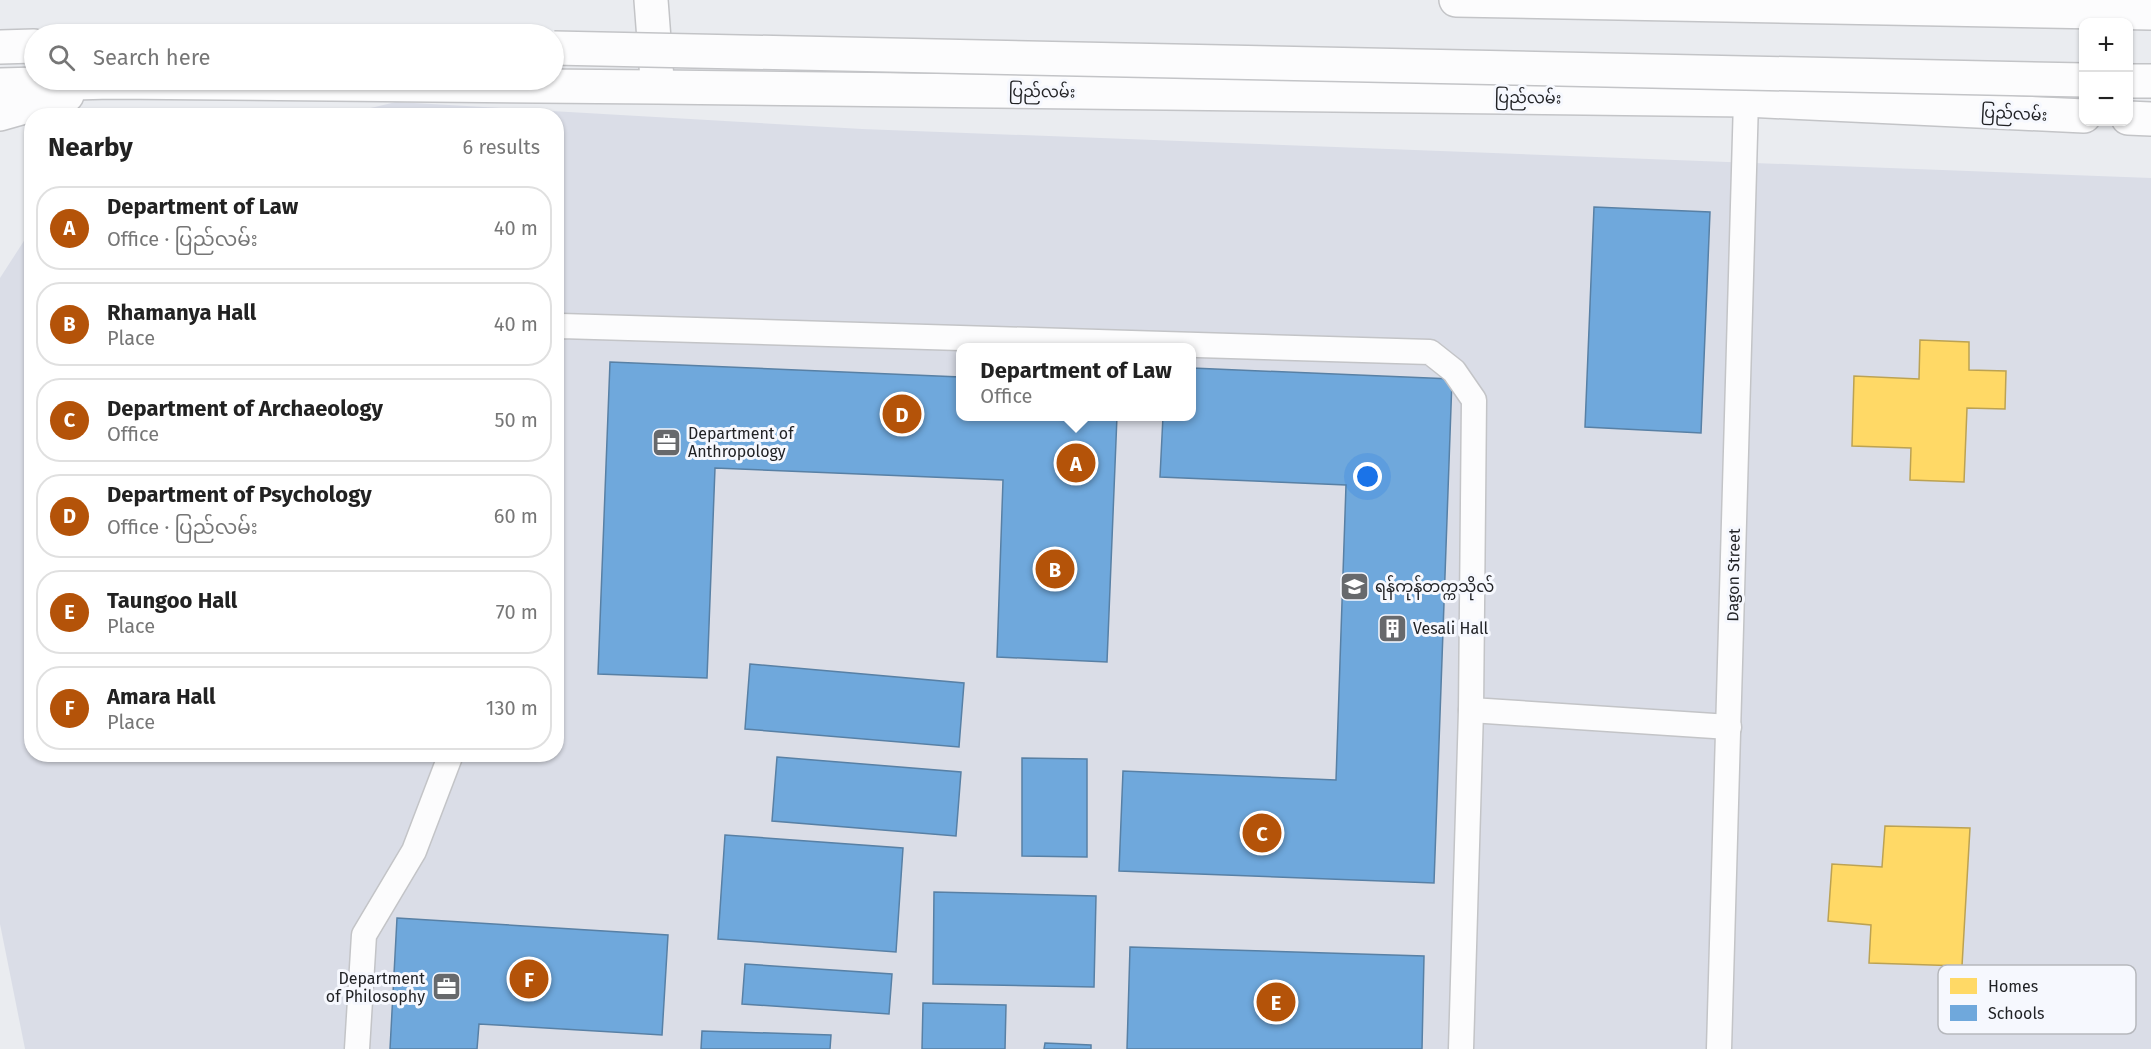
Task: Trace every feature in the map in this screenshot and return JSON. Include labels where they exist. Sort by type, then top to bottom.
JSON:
[{"type":"main road","points":[[651,0],[658,87]]},
{"type":"main road","points":[[1456,0],[2151,13]]},
{"type":"main road","points":[[0,47],[24,46]]},
{"type":"main road","name":"ပြည်လမ်း","points":[[564,48],[2079,80]]},
{"type":"main road","points":[[2133,81],[2151,81]]},
{"type":"main road","name":"ပြည်လမ်း","points":[[0,85],[24,84]]},
{"type":"main road","name":"ပြည်လမ်း","points":[[564,86],[1746,100],[2079,116]]},
{"type":"main road","points":[[0,114],[83,90]]},
{"type":"main road","points":[[2133,118],[2151,119]]},
{"type":"lane","name":"Dagon Street","points":[[1719,1049],[1746,100]]},
{"type":"lane","points":[[564,326],[1129,343]]},
{"type":"lane","points":[[1196,345],[1430,352],[1454,371],[1474,400],[1471,710],[1461,1049]]},
{"type":"lane","points":[[1471,710],[1729,727]]},
{"type":"lane","points":[[357,1049],[363,935],[414,851],[448,762]]},
{"type":"shaded area","name":"ရန်ကုန်တက္ကသိုလ်","points":[[396,102],[500,108],[371,108]]},
{"type":"shaded area","name":"ရန်ကုန်တက္ကသိုလ်","points":[[564,112],[862,129],[2151,178],[2151,1049],[25,1049],[0,924],[0,278],[24,241],[24,762],[564,762]]},
{"type":"building: Homes","points":[[1920,340],[1969,342],[1969,370],[2006,371],[2005,409],[1967,408],[1964,482],[1910,480],[1911,448],[1852,446],[1854,376],[1919,379]]},
{"type":"building: Homes","points":[[1885,826],[1970,828],[1962,965],[1869,963],[1871,925],[1828,921],[1832,864],[1882,867]]},
{"type":"building: Schools","points":[[1594,207],[1710,212],[1701,433],[1585,427]]},
{"type":"building: Schools","points":[[610,362],[956,377],[956,421],[1117,421],[1107,662],[997,657],[1003,480],[715,468],[707,678],[598,674]]},
{"type":"building: Schools","name":"Vesali Hall","points":[[1196,368],[1452,379],[1434,883],[1119,871],[1123,771],[1336,780],[1346,485],[1160,477],[1163,421],[1196,421]]},
{"type":"building: Schools","points":[[750,664],[964,683],[959,747],[745,729]]},
{"type":"building: Schools","points":[[777,757],[961,772],[956,836],[772,821]]},
{"type":"building: Schools","points":[[1022,758],[1087,759],[1087,857],[1022,856]]},
{"type":"building: Schools","points":[[725,835],[903,848],[896,952],[718,939]]},
{"type":"building: Schools","points":[[934,892],[1096,896],[1094,987],[933,984]]},
{"type":"building: Schools","points":[[397,918],[668,935],[662,1035],[479,1024],[477,1049],[390,1049]]},
{"type":"building: Schools","points":[[1130,947],[1424,956],[1422,1049],[1127,1049]]},
{"type":"building: Schools","points":[[745,964],[892,974],[889,1014],[742,1004]]},
{"type":"building: Schools","points":[[923,1003],[1006,1005],[1005,1049],[922,1049]]},
{"type":"building: Schools","points":[[702,1031],[831,1035],[830,1049],[701,1049]]},
{"type":"building: Schools","points":[[1045,1043],[1091,1045],[1091,1049],[1044,1049]]},
{"type":"place","name":"Department of Psychology","points":[[902,414]]},
{"type":"place","name":"Department of Anthropology","points":[[667,442]]},
{"type":"place","name":"Department of Law","points":[[1076,463]]},
{"type":"place","name":"Rhamanya Hall","points":[[1055,569]]},
{"type":"place","name":"ရန်ကုန်တက္ကသိုလ်","points":[[1354,586]]},
{"type":"place","name":"Vesali Hall","points":[[1392,628]]},
{"type":"place","name":"Department of Archaeology","points":[[1262,833]]},
{"type":"place","name":"Amara Hall","points":[[529,979]]},
{"type":"place","name":"Department of Philosophy","points":[[446,987]]},
{"type":"place","name":"Taungoo Hall","points":[[1276,1002]]}]
